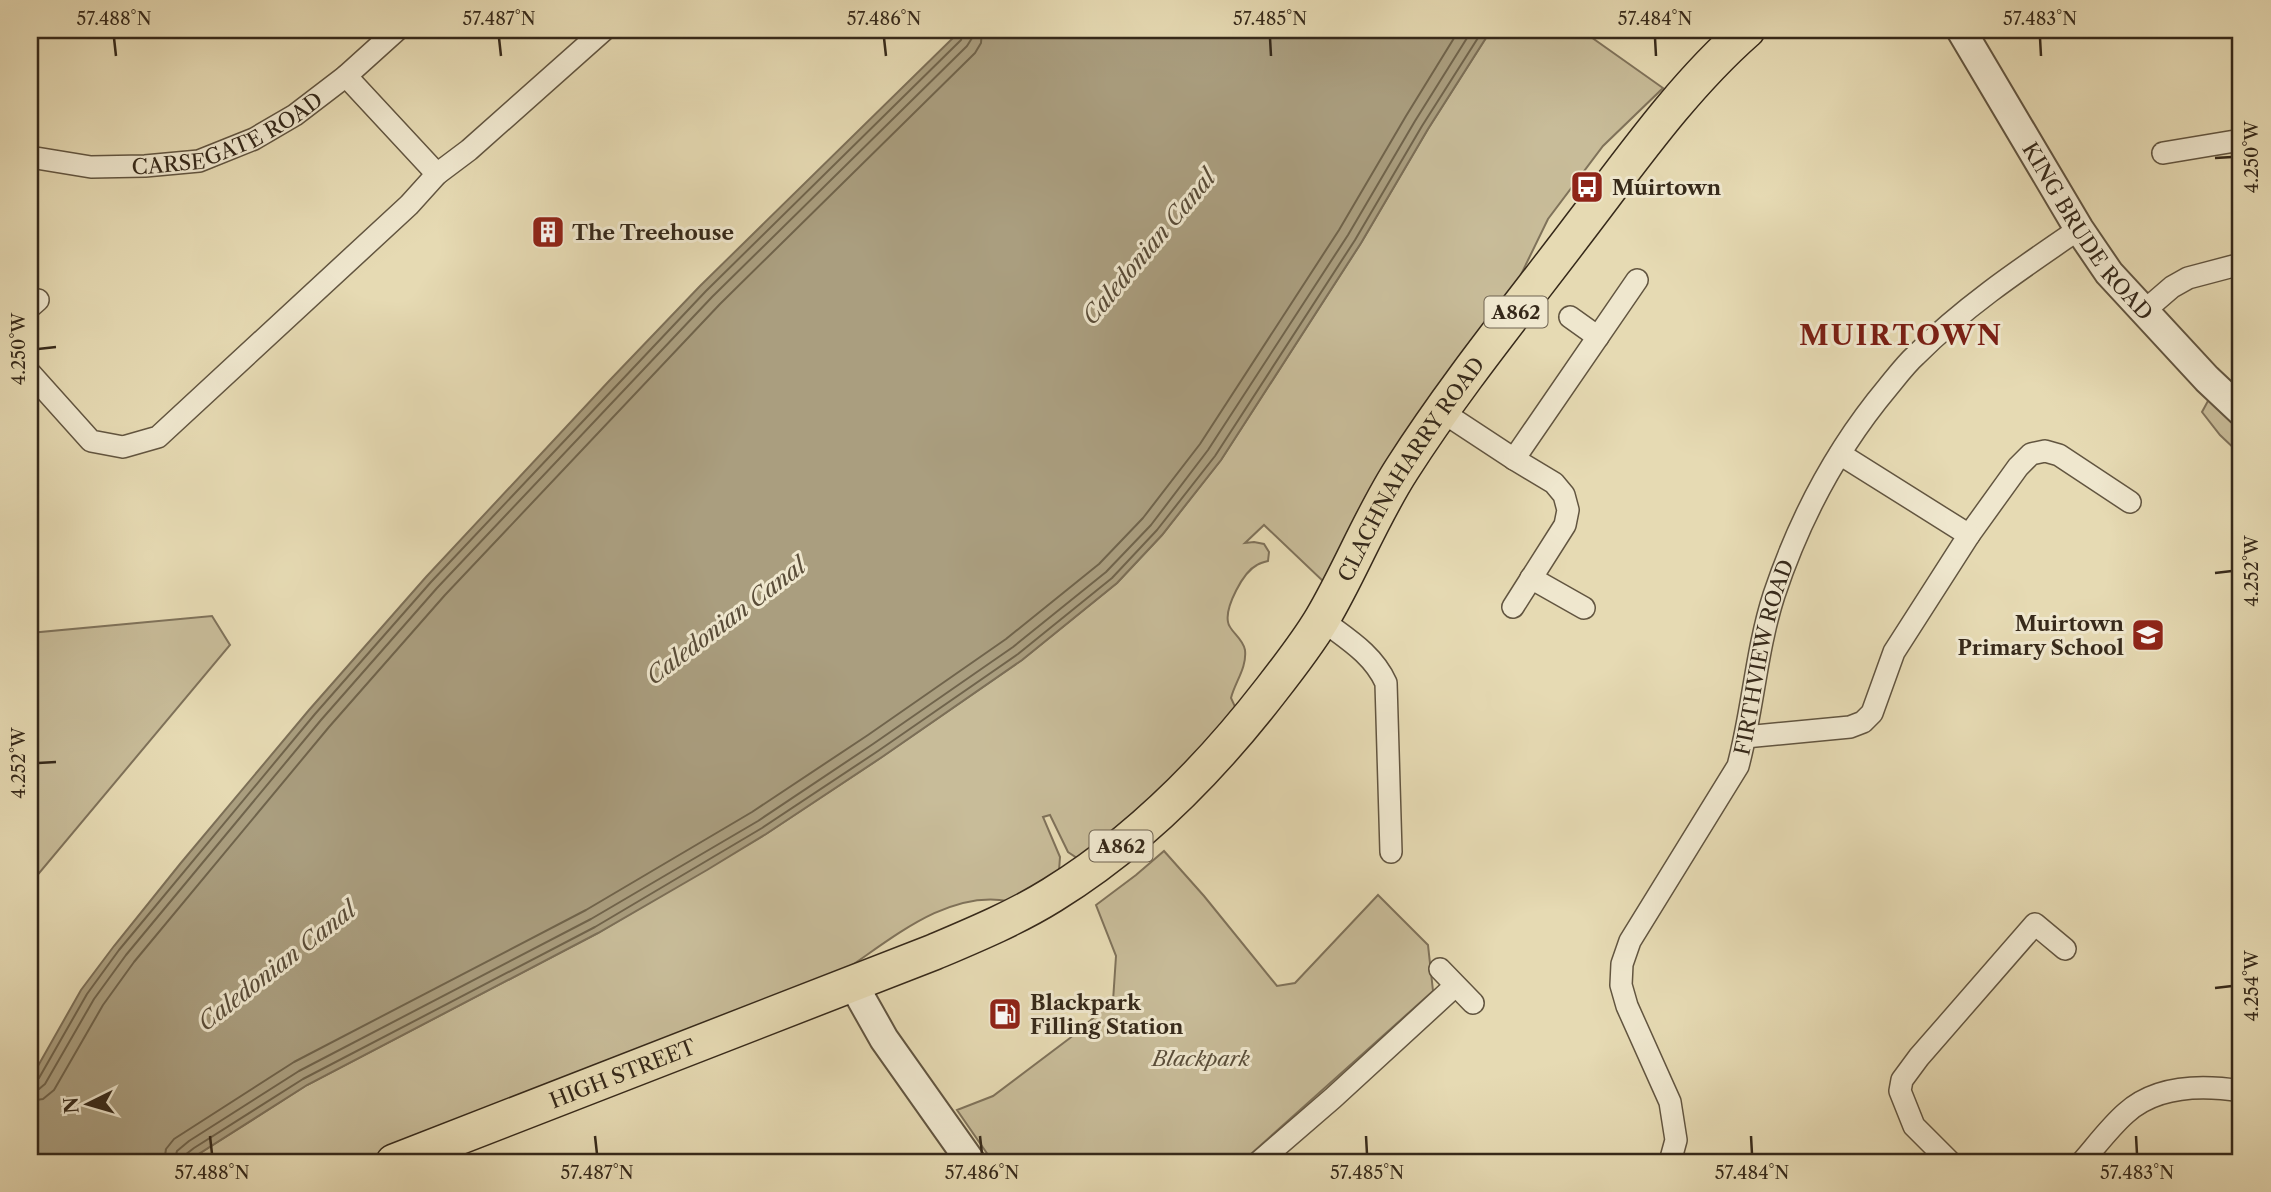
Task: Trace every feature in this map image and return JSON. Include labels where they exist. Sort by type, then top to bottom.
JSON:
[{"type":"main road","name":"CLACHNAHARRY ROAD","points":[[853,984],[984,930],[1051,896],[1094,868],[1148,823],[1223,750],[1284,674],[1322,620],[1401,471],[1441,411],[1646,141],[1700,77],[1747,30]]},
{"type":"main road","name":"HIGH STREET","points":[[394,1162],[853,984]]},
{"type":"street","name":"CARSEGATE ROAD","points":[[30,157],[91,167],[145,166],[199,160],[254,139],[295,115],[346,76],[397,30]]},
{"type":"street","points":[[30,373],[91,441],[123,447],[158,437],[409,205],[437,174],[470,150],[604,30]]},
{"type":"street","name":"KING BRUDE ROAD","points":[[1961,30],[2109,273],[2207,379],[2241,411]]},
{"type":"street","points":[[346,76],[437,174]]},
{"type":"street","points":[[2163,153],[2241,140]]},
{"type":"street","name":"FIRTHVIEW ROAD","points":[[1670,1162],[1676,1140],[1670,1102],[1627,1006],[1621,985],[1622,964],[1630,941],[1738,766],[1760,644],[1791,548],[1812,500],[1874,403],[1913,357],[1970,306],[2080,229]]},
{"type":"street","points":[[2143,312],[2172,287],[2188,278],[2241,264]]},
{"type":"street","points":[[1514,459],[1637,281]]},
{"type":"street","points":[[1570,317],[1598,337]]},
{"type":"street","points":[[1441,411],[1554,483],[1564,495],[1568,510],[1565,525],[1513,607]]},
{"type":"street","points":[[1745,737],[1850,727],[1863,722],[1872,713],[1894,652],[1969,536],[2018,467],[2031,454],[2045,451],[2059,455],[2130,502]]},
{"type":"street","points":[[1840,454],[1969,536]]},
{"type":"street","points":[[1531,578],[1584,608]]},
{"type":"street","points":[[1322,620],[1369,656],[1386,683],[1391,852]]},
{"type":"street","points":[[1951,1162],[1914,1126],[1900,1091],[1902,1080],[2035,924],[2065,949]]},
{"type":"street","points":[[1440,969],[1473,1003]]},
{"type":"street","points":[[853,984],[884,1039],[971,1162]]},
{"type":"street","points":[[1259,1162],[1455,986]]},
{"type":"street","points":[[2082,1162],[2126,1112],[2143,1101],[2164,1092],[2187,1089],[2215,1087],[2241,1091]]},
{"type":"green space","points":[[1491,30],[1581,30],[1663,88],[1603,146],[1548,219],[1512,293],[1326,584],[1264,525],[1245,543],[1264,544],[1269,552],[1268,561],[1257,565],[1246,575],[1229,608],[1229,625],[1245,650],[1243,669],[1231,698],[1237,711],[1158,797],[1077,858],[1068,852],[1050,815],[1043,817],[1060,857],[1059,871],[1008,901],[986,899],[944,909],[903,930],[848,968],[357,1162],[186,1162],[307,1085],[598,933],[766,834],[1022,660],[1117,583],[1162,535],[1221,460],[1361,243],[1428,129]]},
{"type":"green space","points":[[2209,399],[2241,428],[2241,455],[2220,435],[2202,412]]},
{"type":"green space","points":[[212,616],[230,645],[30,884],[30,633]]},
{"type":"green space","name":"Blackpark","points":[[1164,851],[1277,986],[1295,983],[1378,895],[1428,945],[1433,991],[1242,1162],[993,1162],[957,1110],[993,1096],[1070,1038],[1113,1001],[1116,956],[1096,905]]},
{"type":"water","name":"Caledonian Canal","points":[[953,30],[1491,30],[1428,129],[1361,243],[1221,460],[1162,535],[1117,583],[1022,660],[882,757],[707,870],[598,933],[307,1085],[186,1162],[30,1162],[30,1080],[81,990],[180,864],[309,710],[426,577],[700,286],[957,34]]},
{"type":"place","name":"Muirtown","points":[[1587,187]]},
{"type":"place","name":"The Treehouse","points":[[548,232]]},
{"type":"place","name":"Muirtown Primary School","points":[[2148,635]]},
{"type":"place","name":"Blackpark Filling Station","points":[[1005,1014]]},
{"type":"district","name":"MUIRTOWN","points":[[1901,335]]}]
